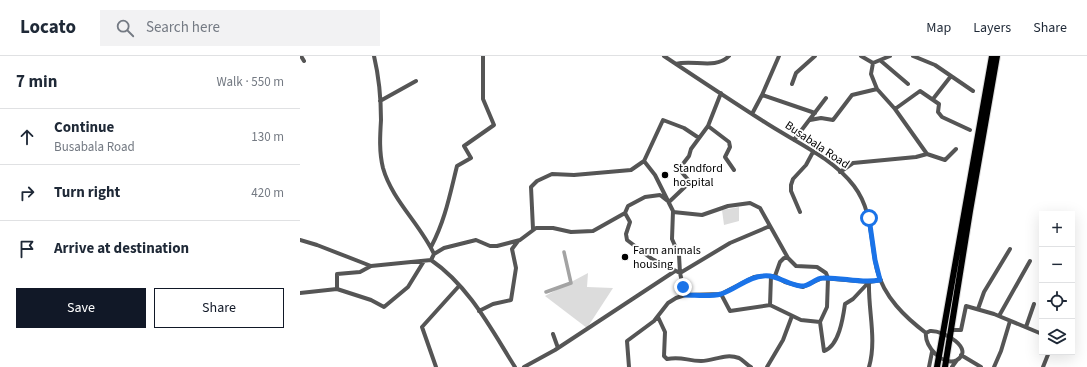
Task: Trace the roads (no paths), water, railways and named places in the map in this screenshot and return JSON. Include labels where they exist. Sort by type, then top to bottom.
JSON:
[{"type":"highway","points":[[937,367],[992,56]]},
{"type":"highway","points":[[945,367],[981,147],[998,56]]},
{"type":"street","points":[[301,56],[304,61]]},
{"type":"street","points":[[374,56],[380,101],[379,138],[383,167],[392,189],[431,247],[434,254]]},
{"type":"street","points":[[431,247],[446,213],[456,166],[471,158],[464,146],[494,125],[483,99],[483,56]]},
{"type":"street","name":"Busabala Road","points":[[664,56],[813,152],[840,172],[854,186],[866,207],[880,280],[900,311],[926,334]]},
{"type":"street","points":[[676,64],[683,62],[704,64],[720,61],[729,56]]},
{"type":"street","points":[[752,114],[779,56]]},
{"type":"street","points":[[792,84],[796,73],[815,56]]},
{"type":"street","points":[[861,56],[873,63],[890,56]]},
{"type":"street","points":[[912,56],[935,65],[973,90]]},
{"type":"street","points":[[881,61],[908,84]]},
{"type":"street","points":[[873,63],[871,74],[877,89],[895,109],[927,154]]},
{"type":"street","points":[[933,99],[951,76]]},
{"type":"street","points":[[380,101],[416,81]]},
{"type":"street","points":[[810,120],[821,118],[833,120],[852,95],[877,89]]},
{"type":"street","points":[[895,109],[918,91],[939,104],[940,116],[970,130]]},
{"type":"street","points":[[669,202],[690,182],[679,168],[689,156],[691,149],[708,126],[721,93]]},
{"type":"street","points":[[762,95],[815,113]]},
{"type":"street","points":[[794,140],[826,98]]},
{"type":"street","points":[[533,229],[531,187],[537,181],[556,173],[574,176],[631,170],[644,161],[663,120],[684,128],[700,138]]},
{"type":"street","points":[[708,126],[729,142],[730,147],[725,158],[734,170]]},
{"type":"street","points":[[840,172],[853,163],[916,157],[927,154],[945,160],[956,150]]},
{"type":"street","points":[[800,212],[791,191],[791,185],[793,178],[806,165],[813,152]]},
{"type":"street","points":[[644,161],[655,175],[673,212],[672,239],[679,255],[678,272],[685,295]]},
{"type":"street","points":[[479,311],[488,306],[511,300],[516,268],[512,249],[518,241],[533,229],[553,228],[571,232],[590,232],[597,230],[625,213],[628,206],[644,197],[660,195],[669,202]]},
{"type":"street","points":[[673,212],[702,215],[728,206],[750,203],[760,208],[788,258],[796,266],[821,269],[826,273],[828,278],[826,309],[820,322],[824,351],[832,346],[842,319],[845,304],[853,299],[869,282]]},
{"type":"street","points":[[625,213],[630,222],[626,234],[627,240],[652,259],[678,272]]},
{"type":"street","points":[[524,367],[558,348],[678,272],[730,243],[770,226]]},
{"type":"street","points":[[300,240],[317,245],[370,266]]},
{"type":"street","points":[[431,260],[434,254],[444,248],[475,240],[490,246],[518,241]]},
{"type":"street","points":[[978,309],[984,292],[1010,249]]},
{"type":"street","points":[[770,304],[773,276],[780,262],[783,259],[788,258]]},
{"type":"street","points":[[337,289],[337,274],[360,272],[370,266],[431,260],[448,271],[479,311],[492,328],[513,366]]},
{"type":"street","points":[[300,293],[337,289],[371,300],[384,308],[408,287],[424,261]]},
{"type":"street","points":[[999,316],[1030,262]]},
{"type":"street","points":[[629,367],[627,341],[658,317],[668,303],[685,295],[721,294],[754,278],[773,276],[785,282],[803,287],[820,278],[869,282],[880,280]]},
{"type":"street","points":[[869,282],[870,318],[873,338],[869,367]]},
{"type":"street","points":[[436,367],[422,327],[459,286]]},
{"type":"street","points":[[721,294],[730,311],[770,304],[804,321],[820,322]]},
{"type":"street","points":[[1026,327],[1034,304]]},
{"type":"street","points":[[957,360],[938,357],[932,352],[925,339],[926,334],[930,331],[951,333],[961,330],[966,307],[978,309],[999,316],[1039,333]]},
{"type":"street","points":[[767,367],[783,340],[792,316]]},
{"type":"street","points":[[658,317],[665,332],[664,356],[666,360],[680,357],[701,361],[723,356],[738,357],[745,366],[751,367]]},
{"type":"street","points":[[994,367],[1001,351],[1010,321]]},
{"type":"street","points":[[951,333],[960,346],[961,355],[952,367]]},
{"type":"street","points":[[553,334],[558,348]]},
{"type":"street","points":[[929,367],[932,352]]},
{"type":"street","points":[[961,355],[981,367]]},
{"type":"street","points":[[1043,367],[1048,355]]},
{"type":"waterway","points":[[546,292],[571,283],[564,252]]},
{"type":"place","name":"Standford hospital","points":[[665,175]]},
{"type":"place","name":"Farm animals housing","points":[[625,257]]}]
